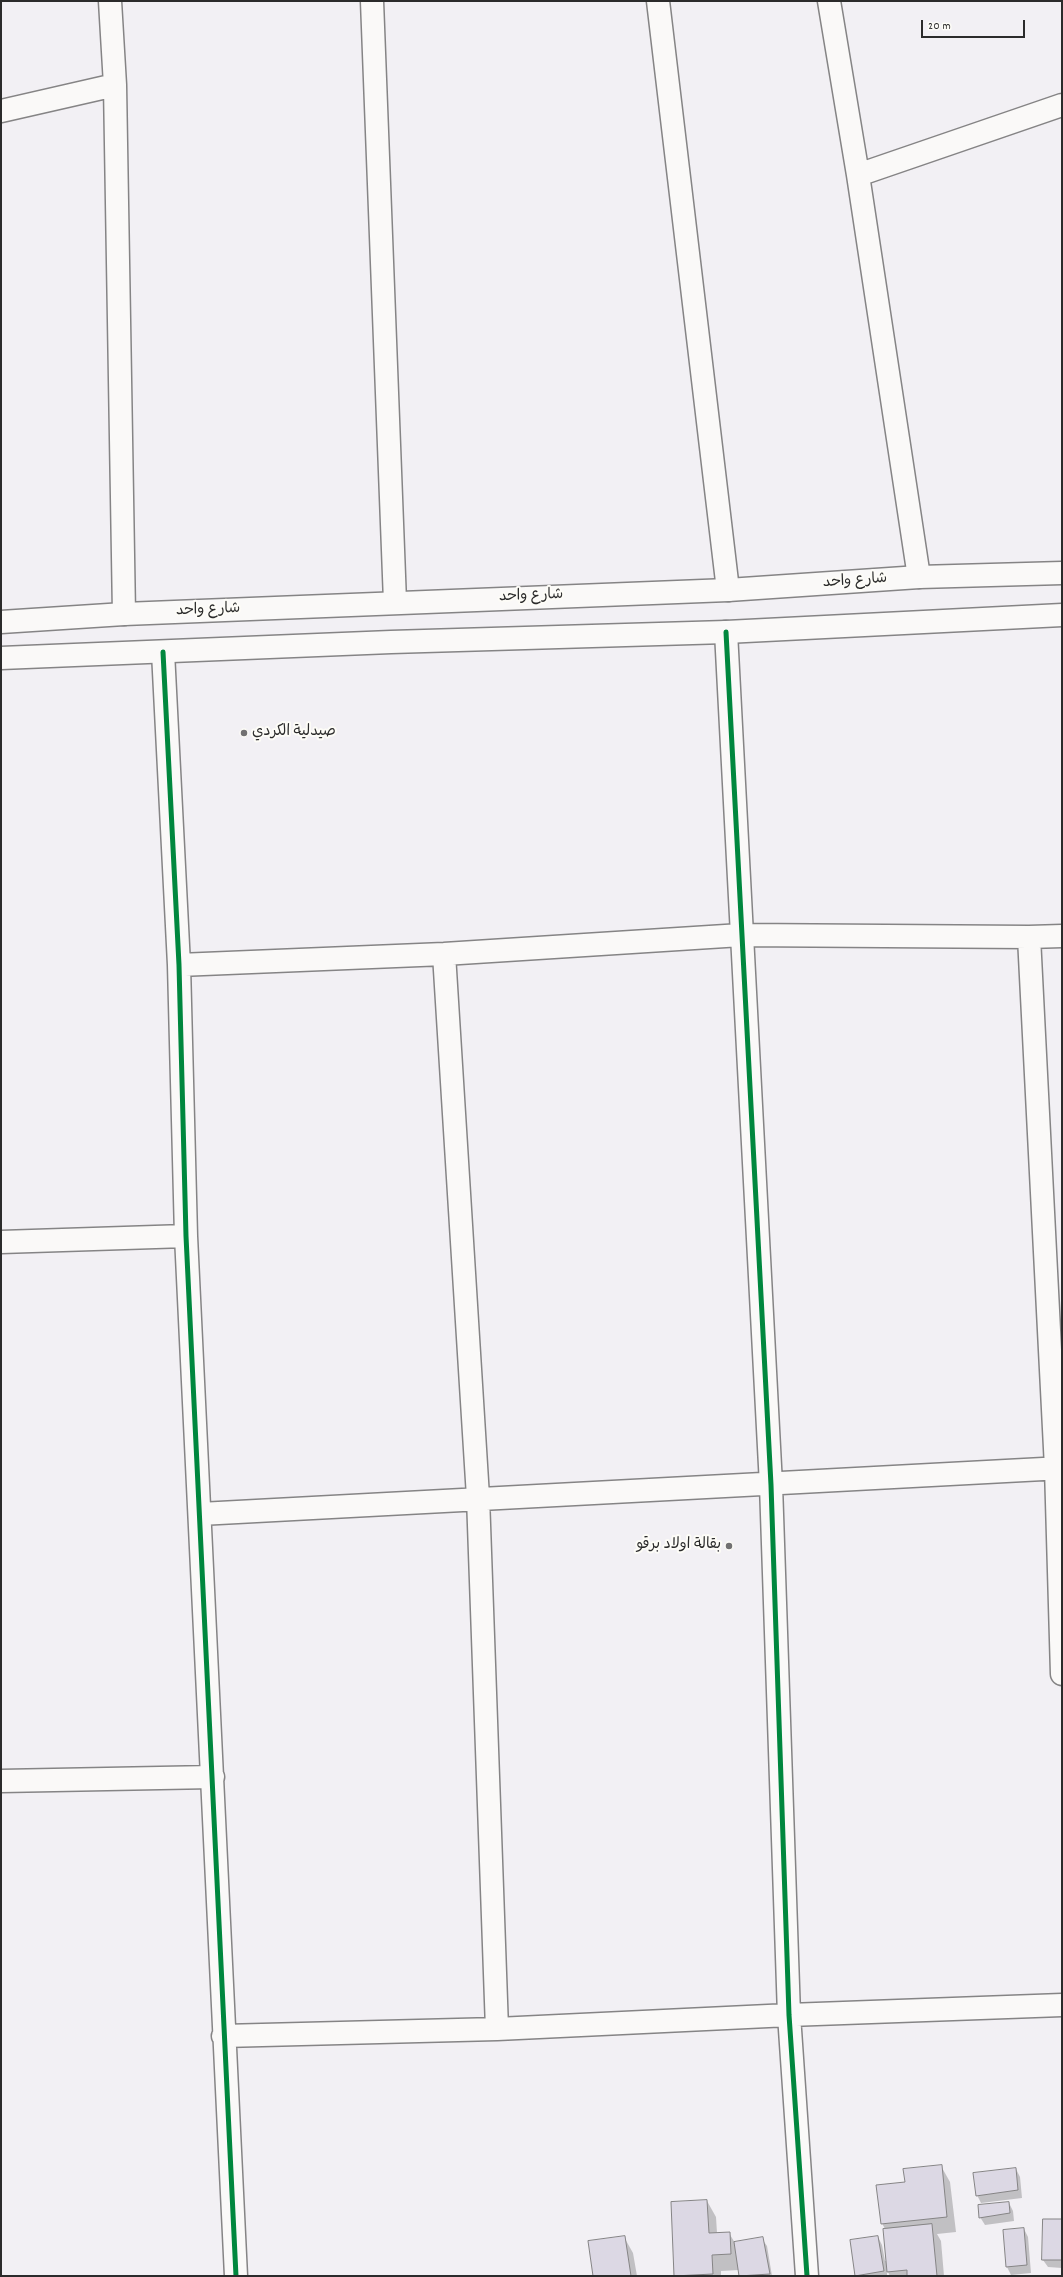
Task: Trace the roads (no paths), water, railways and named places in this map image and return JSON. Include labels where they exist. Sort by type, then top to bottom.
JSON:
[{"type":"street","points":[[110,1],[115,85],[124,614]]},
{"type":"street","points":[[372,1],[395,602]]},
{"type":"street","points":[[658,1],[728,590]]},
{"type":"street","points":[[829,1],[858,175],[919,577]]},
{"type":"street","points":[[1,111],[115,85]]},
{"type":"street","points":[[858,175],[1062,105]]},
{"type":"street","name":"شارع واحد","points":[[1,622],[124,614],[395,602],[728,590],[919,577],[1062,573]]},
{"type":"street","points":[[1,658],[391,642],[726,632],[1062,615]]},
{"type":"street","points":[[726,632],[771,1485],[789,2014],[807,2276]]},
{"type":"street","points":[[163,652],[178,965],[186,1236],[213,1777],[223,2036],[236,2276]]},
{"type":"street","points":[[178,965],[444,954],[741,935],[1062,936]]},
{"type":"street","points":[[1029,937],[1059,1468],[1062,1674]]},
{"type":"street","points":[[444,954],[478,1497],[497,2029]]},
{"type":"street","points":[[1,1242],[186,1236]]},
{"type":"street","points":[[200,1514],[478,1497],[771,1485],[1059,1468]]},
{"type":"street","points":[[1,1781],[213,1777]]},
{"type":"street","points":[[223,2036],[497,2029],[789,2014],[1062,2004]]},
{"type":"place","name":"صيدلية الكردي","points":[[244,733]]},
{"type":"place","name":"بقالة اولاد برقو","points":[[729,1546]]}]
